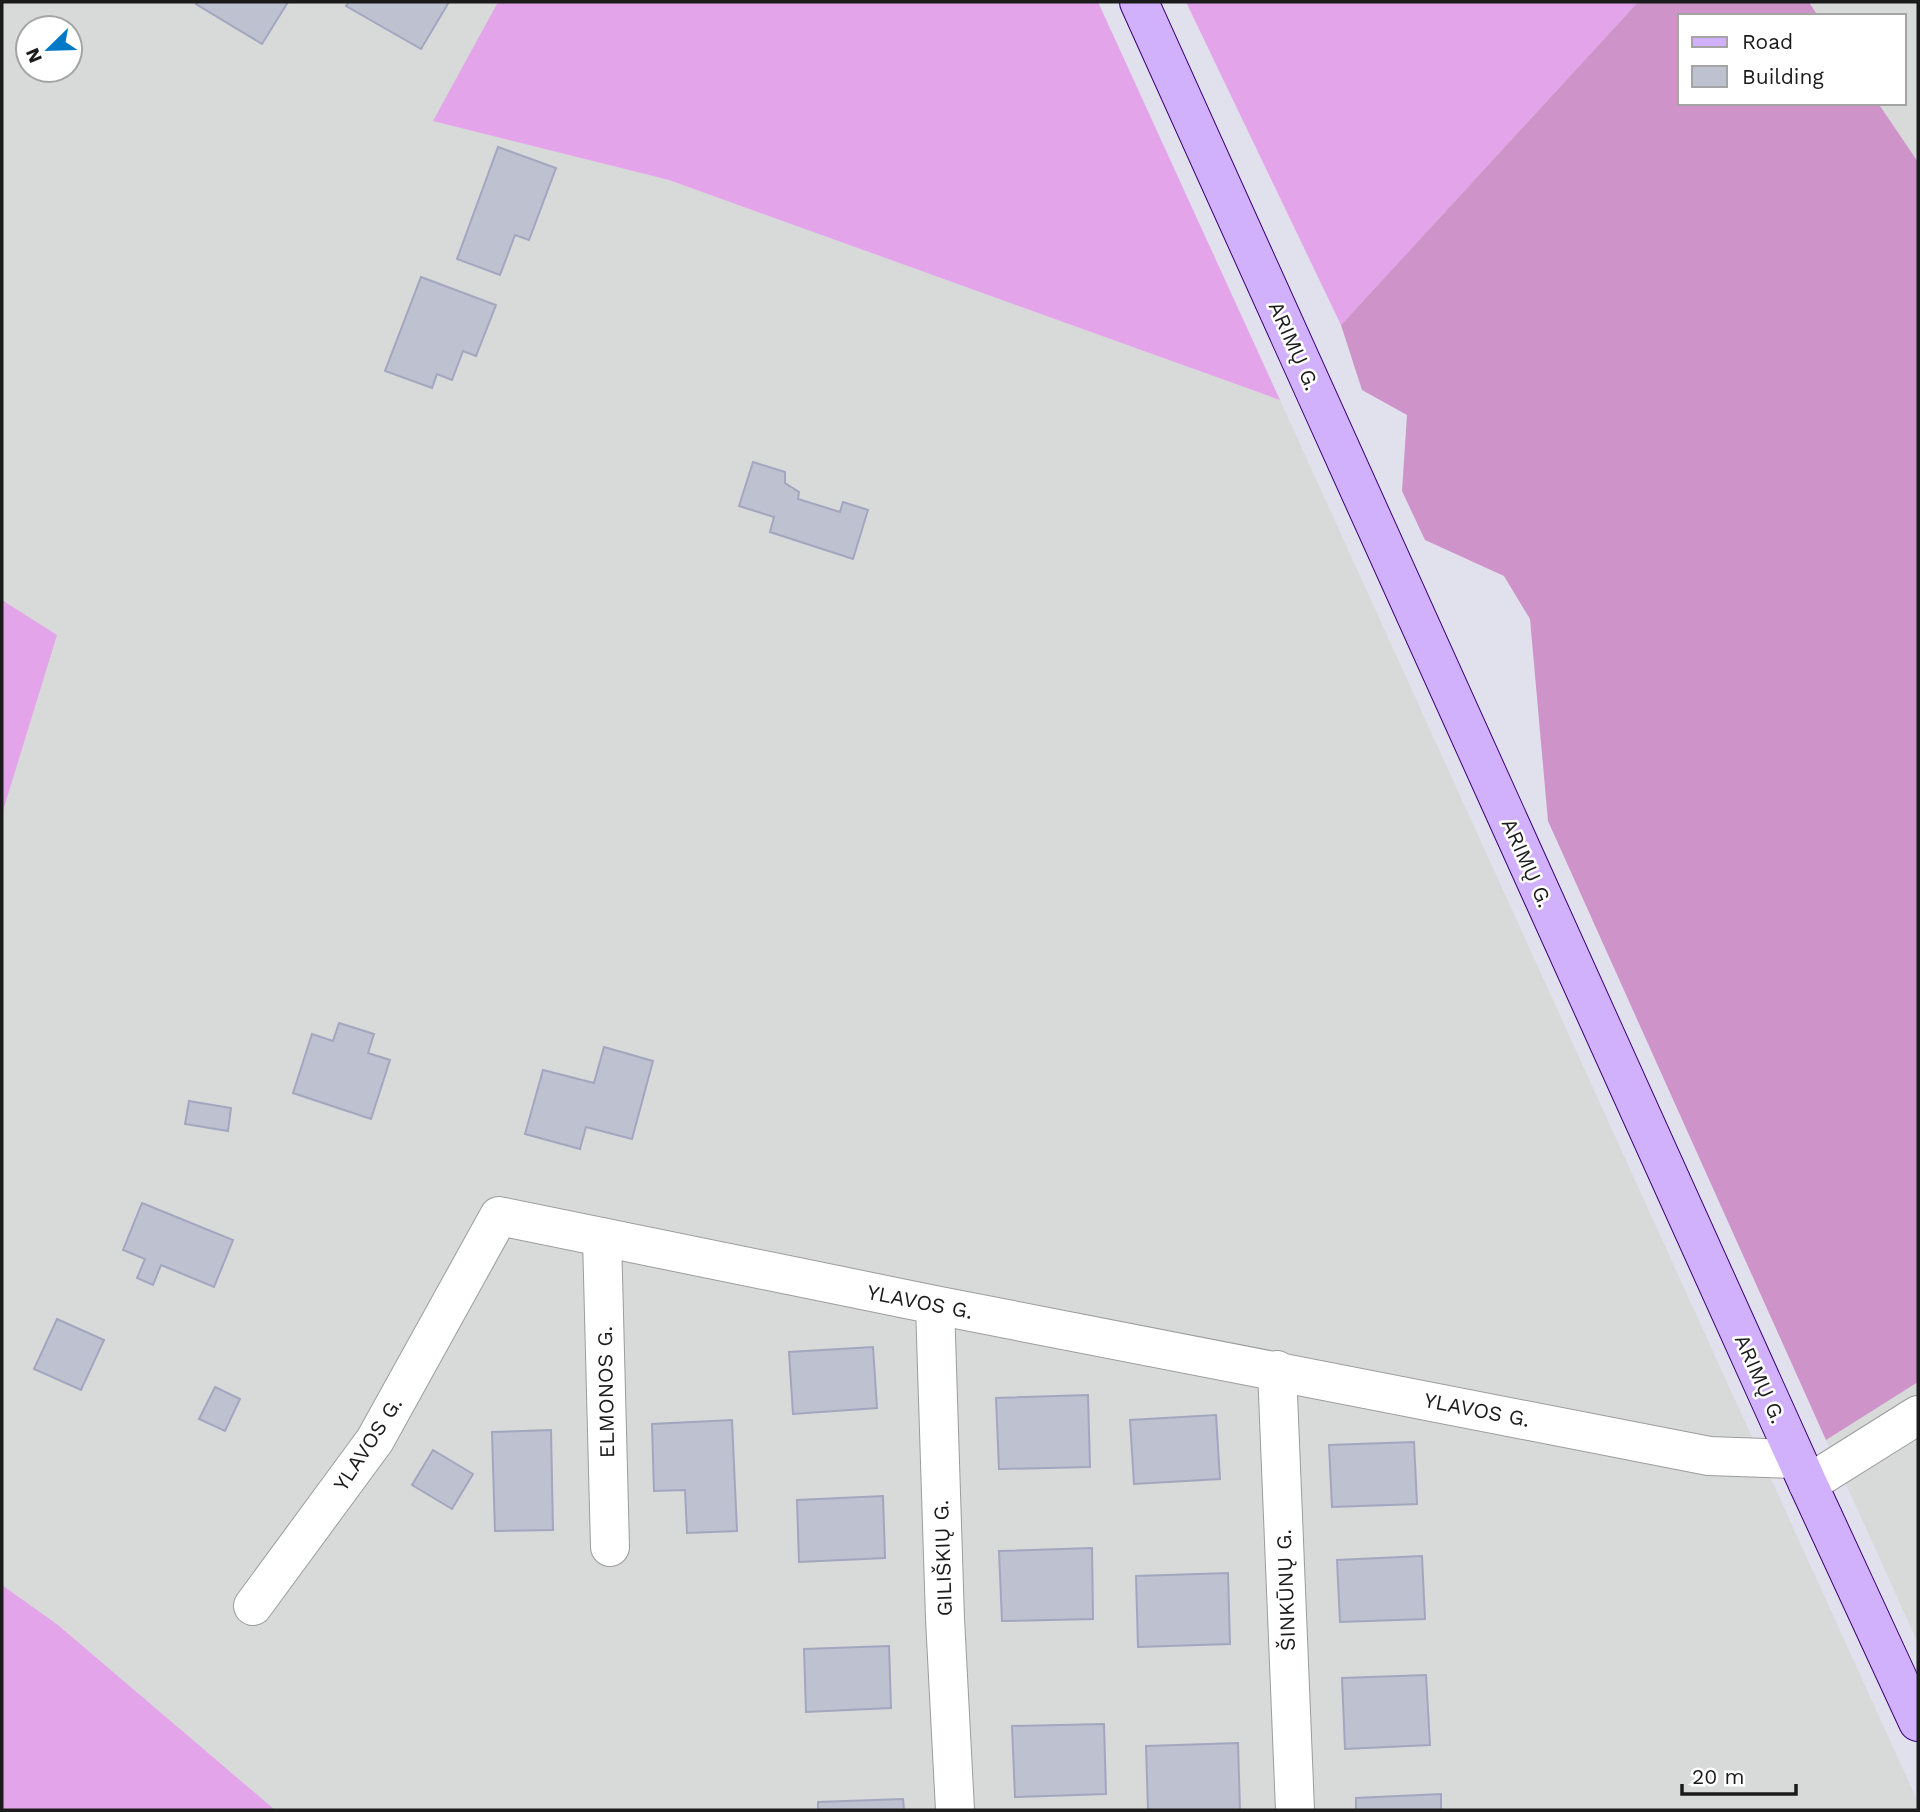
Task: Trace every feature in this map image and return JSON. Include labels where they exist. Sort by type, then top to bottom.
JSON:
[{"type":"main road","name":"ARIMŲ G.","points":[[1139,2],[1802,1471],[1918,1722]]},
{"type":"street","name":"YLAVOS G.","points":[[253,1606],[375,1440],[499,1216],[935,1306],[1277,1370],[1709,1456],[1802,1471]]},
{"type":"street","name":"ELMONOS G.","points":[[602,1237],[610,1546]]},
{"type":"street","name":"GILIŠKIŲ G.","points":[[935,1306],[945,1619],[955,1810]]},
{"type":"street","name":"ŠINKŪNŲ G.","points":[[1277,1370],[1295,1810]]},
{"type":"street","points":[[1802,1471],[1918,1415]]},
{"type":"shaded area","points":[[2,2],[498,2],[434,121],[669,180],[1280,400],[1918,1802],[1918,1810],[275,1810],[58,1625],[2,1585],[2,814],[56,635],[2,600]]},
{"type":"shaded area","points":[[498,2],[1098,2],[1280,400],[669,180],[433,121]]},
{"type":"shaded area","points":[[1186,2],[1638,2],[1341,325]]},
{"type":"shaded area","points":[[1638,2],[1809,2],[1817,14],[1678,14],[1678,105],[1879,105],[1918,162],[1918,1382],[1826,1440],[1548,821],[1530,619],[1504,576],[1425,540],[1402,491],[1407,415],[1362,390],[1341,325]]},
{"type":"shaded area","points":[[1809,2],[1918,2],[1918,162],[1879,105],[1906,105],[1906,14],[1817,14]]},
{"type":"shaded area","points":[[2,600],[57,635],[2,814]]},
{"type":"shaded area","points":[[1918,1382],[1918,1643],[1826,1440]]},
{"type":"shaded area","points":[[2,1585],[58,1625],[275,1810],[2,1810]]},
{"type":"building","points":[[288,2],[262,44],[196,4]]},
{"type":"building","points":[[349,2],[449,2],[421,49],[346,6]]},
{"type":"building","points":[[498,147],[556,168],[529,240],[515,235],[500,275],[457,259]]},
{"type":"building","points":[[421,277],[496,305],[476,356],[463,351],[452,380],[437,374],[432,388],[385,371]]},
{"type":"building","points":[[753,462],[785,472],[785,483],[799,492],[798,499],[840,512],[843,502],[868,510],[853,559],[770,532],[774,517],[739,506]]},
{"type":"building","points":[[339,1023],[374,1034],[368,1053],[390,1060],[371,1119],[293,1093],[312,1034],[333,1041]]},
{"type":"building","points":[[604,1047],[653,1061],[632,1139],[586,1127],[580,1149],[525,1134],[543,1070],[594,1083]]},
{"type":"building","points":[[189,1101],[231,1108],[228,1131],[185,1124]]},
{"type":"building","points":[[142,1203],[233,1240],[214,1287],[161,1265],[153,1285],[137,1278],[145,1259],[123,1250]]},
{"type":"building","points":[[57,1319],[104,1340],[81,1390],[34,1369]]},
{"type":"building","points":[[873,1347],[877,1408],[793,1414],[789,1352]]},
{"type":"building","points":[[215,1387],[240,1399],[225,1431],[199,1419]]},
{"type":"building","points":[[1088,1395],[1090,1467],[999,1469],[996,1398]]},
{"type":"building","points":[[1216,1415],[1220,1479],[1134,1484],[1130,1420]]},
{"type":"building","points":[[732,1420],[737,1531],[687,1533],[685,1490],[654,1491],[652,1424]]},
{"type":"building","points":[[551,1430],[553,1530],[495,1531],[492,1432]]},
{"type":"building","points":[[1414,1442],[1417,1504],[1332,1507],[1329,1445]]},
{"type":"building","points":[[433,1450],[473,1474],[452,1509],[412,1485]]},
{"type":"building","points":[[883,1496],[885,1558],[799,1562],[797,1500]]},
{"type":"building","points":[[1092,1548],[1093,1619],[1002,1621],[999,1551]]},
{"type":"building","points":[[1422,1556],[1425,1619],[1340,1622],[1337,1560]]},
{"type":"building","points":[[1228,1573],[1230,1644],[1138,1647],[1136,1576]]},
{"type":"building","points":[[889,1646],[891,1708],[806,1712],[804,1649]]},
{"type":"building","points":[[1426,1675],[1430,1745],[1345,1749],[1342,1678]]},
{"type":"building","points":[[1104,1724],[1106,1794],[1015,1797],[1012,1726]]},
{"type":"building","points":[[1238,1743],[1240,1810],[1148,1810],[1146,1746]]},
{"type":"building","points":[[1441,1794],[1441,1810],[1356,1810],[1356,1798]]},
{"type":"building","points":[[903,1799],[904,1810],[818,1810],[818,1802]]}]
